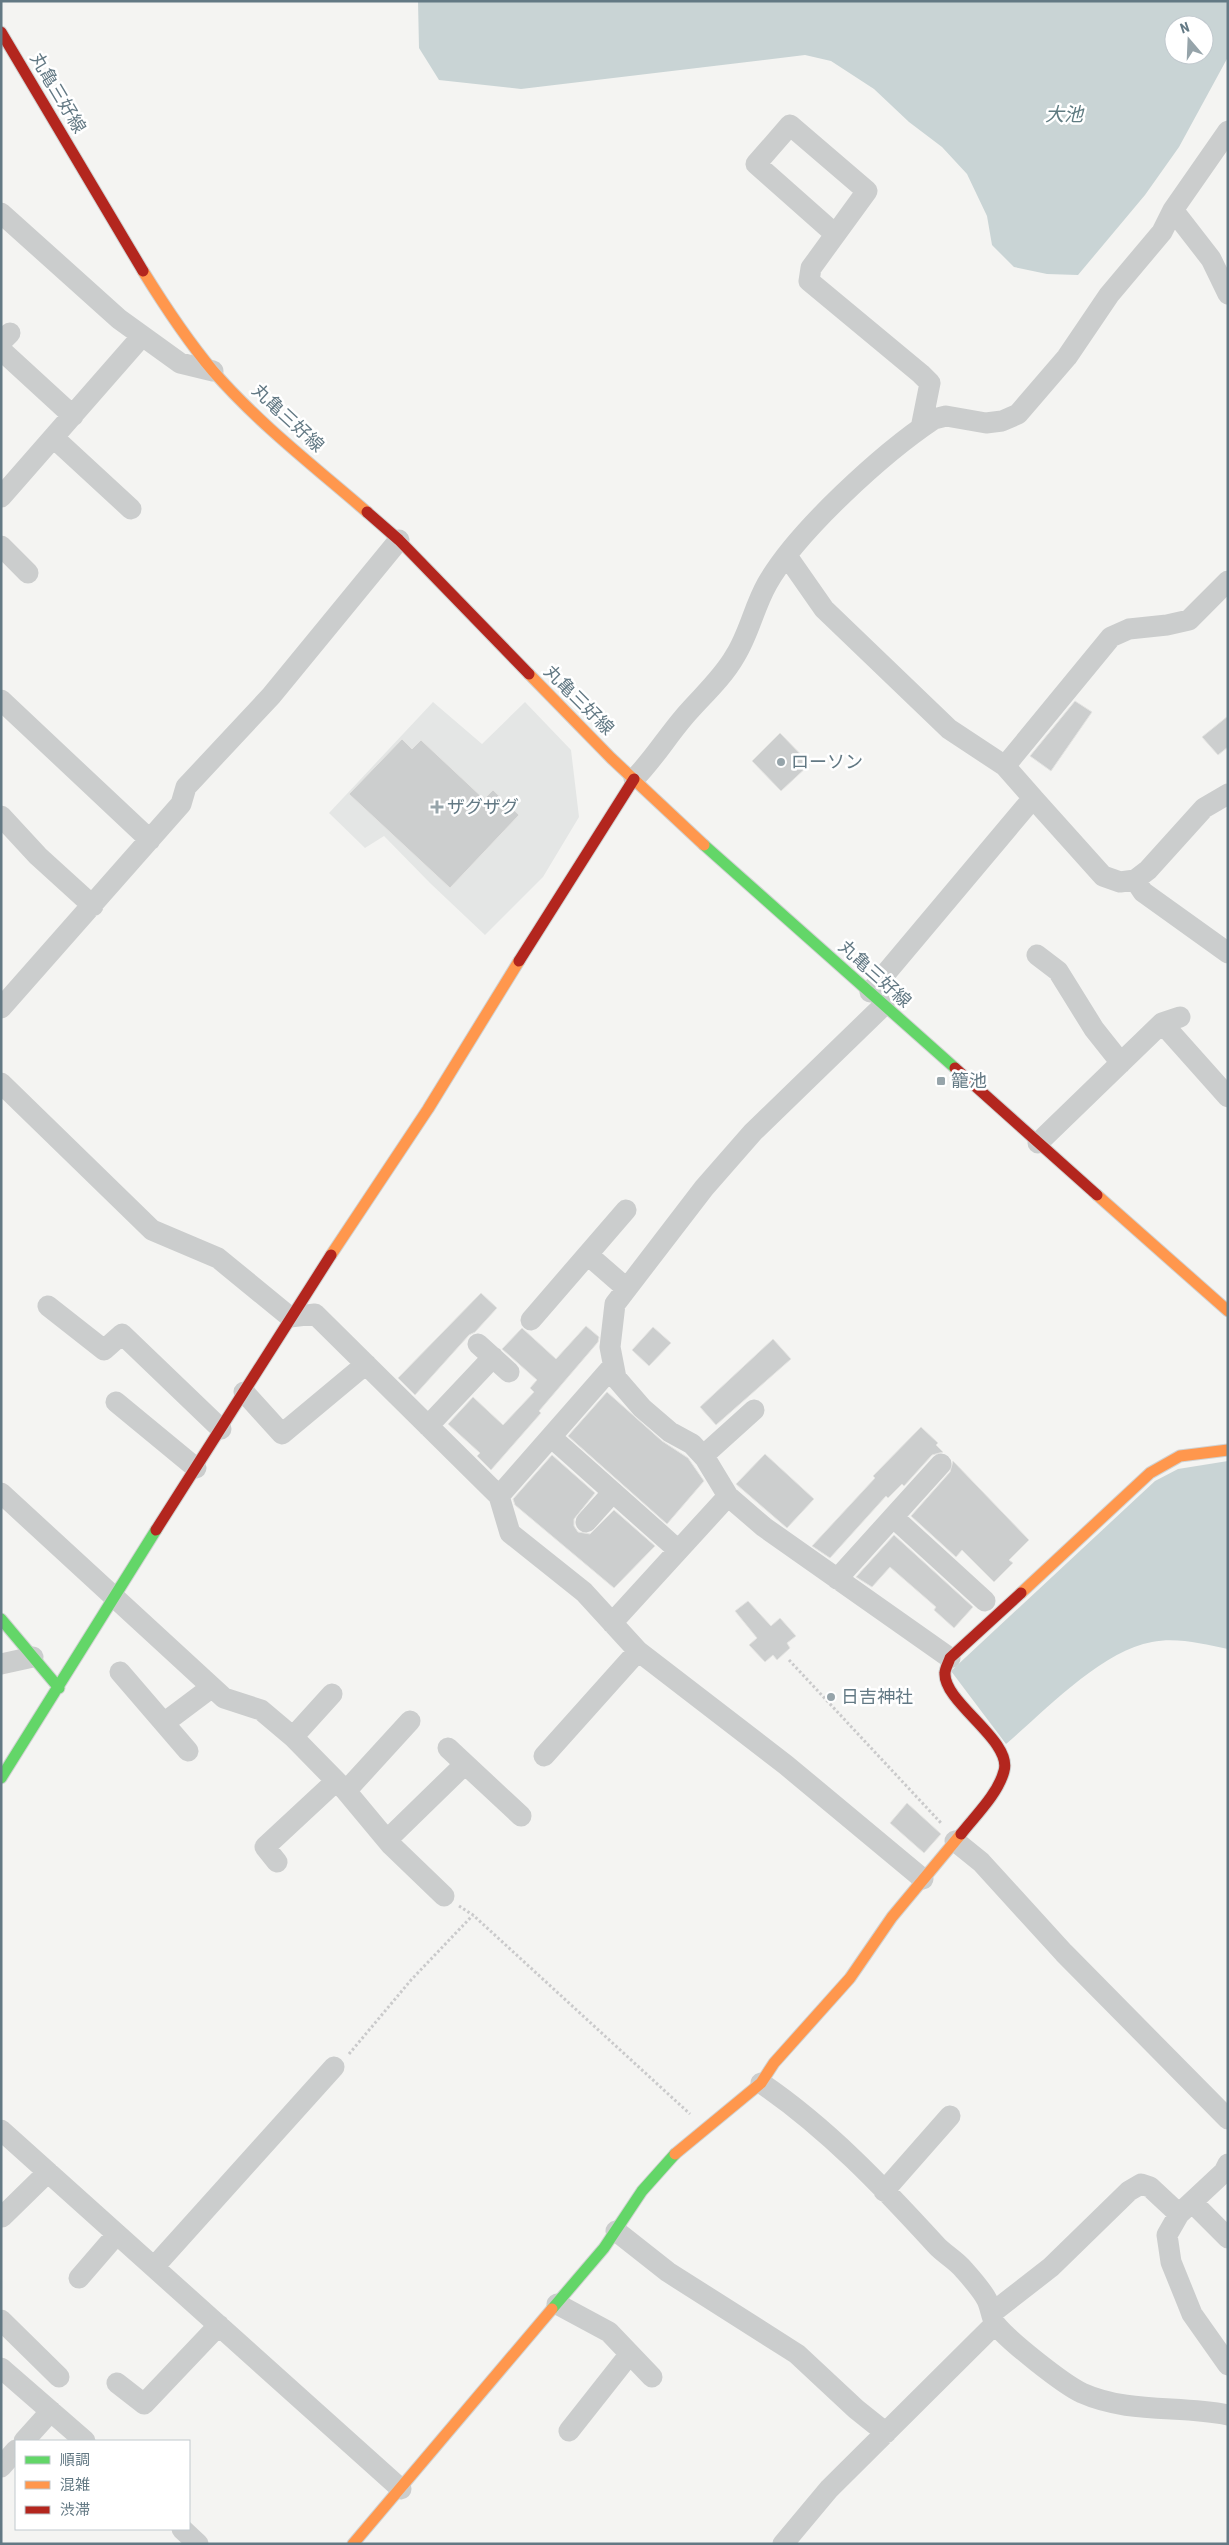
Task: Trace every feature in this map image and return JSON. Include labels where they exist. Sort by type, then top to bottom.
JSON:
[{"type":"street","name":"丸亀三好線","points":[[1,32],[160,299],[213,371],[266,424],[399,540],[524,670],[677,821],[1228,1311]]},
{"type":"street","points":[[836,234],[756,164],[790,125],[867,191],[836,234],[811,268],[810,281],[930,383],[921,428]]},
{"type":"street","points":[[1,1778],[115,1599],[290,1317],[428,1109],[593,841],[634,779],[651,762],[682,719],[734,658],[767,583],[787,556],[822,515],[921,428],[934,419],[946,416],[986,423],[1002,421],[1018,414],[1067,357],[1109,296],[1162,232],[1173,210],[1228,131]]},
{"type":"street","points":[[1173,210],[1211,259],[1228,294]]},
{"type":"street","points":[[1,214],[102,305],[142,336],[180,364],[213,371]]},
{"type":"street","points":[[3,492],[54,438],[142,336]]},
{"type":"street","points":[[4,342],[73,416]]},
{"type":"street","points":[[54,438],[131,509]]},
{"type":"street","points":[[1,1008],[181,804],[186,787],[271,696],[399,540]]},
{"type":"street","points":[[1,546],[28,573]]},
{"type":"street","points":[[787,556],[824,609],[949,729],[1004,766],[1103,876],[1120,882],[1135,880],[1148,870],[1204,808],[1228,794]]},
{"type":"street","points":[[1004,766],[1111,637],[1130,629],[1167,625],[1189,620],[1228,581]]},
{"type":"street","points":[[5,712],[150,840]]},
{"type":"street","points":[[950,1658],[764,1527],[728,1496],[703,1456],[692,1444],[670,1432],[642,1408],[616,1378],[610,1347],[615,1304],[626,1288],[704,1188],[753,1132],[877,999],[1033,798]]},
{"type":"street","points":[[1,816],[38,856],[93,906]]},
{"type":"street","points":[[1135,880],[1143,892],[1228,953]]},
{"type":"street","points":[[1037,955],[1058,970],[1094,1029],[1121,1063]]},
{"type":"street","points":[[1038,1143],[1121,1063],[1171,1020],[1228,1096]]},
{"type":"street","points":[[1,1083],[46,1130],[152,1230],[218,1258],[290,1317],[315,1314],[499,1496],[510,1533],[584,1592],[638,1651],[786,1765],[923,1878]]},
{"type":"street","points":[[531,1320],[626,1210]]},
{"type":"street","points":[[588,1255],[626,1288]]},
{"type":"street","points":[[48,1306],[104,1350],[122,1334],[221,1429]]},
{"type":"street","points":[[428,1426],[485,1351],[509,1372]]},
{"type":"street","points":[[244,1392],[282,1434],[366,1364]]},
{"type":"street","points":[[499,1496],[613,1366]]},
{"type":"street","points":[[116,1402],[196,1468]]},
{"type":"street","points":[[703,1456],[754,1410]]},
{"type":"street","points":[[551,1437],[678,1550]]},
{"type":"street","points":[[353,2544],[604,2248],[642,2191],[673,2156],[761,2083],[774,2063],[850,1978],[892,1917],[956,1841],[996,1788],[1005,1770],[1001,1750],[949,1687],[945,1673],[950,1658],[1150,1473],[1180,1456],[1228,1450]]},
{"type":"street","points":[[837,1579],[941,1464]]},
{"type":"street","points":[[586,1522],[613,1492]]},
{"type":"street","points":[[1,1493],[224,1698],[261,1710],[293,1737],[341,1786],[387,1840],[444,1896]]},
{"type":"street","points":[[612,1623],[728,1496]]},
{"type":"street","points":[[893,1517],[985,1601]]},
{"type":"street","points":[[1,1619],[59,1688]]},
{"type":"street","points":[[544,1756],[585,1696],[638,1651]]},
{"type":"street","points":[[1,1664],[33,1657]]},
{"type":"street","points":[[120,1672],[188,1751]]},
{"type":"street","points":[[164,1723],[212,1687]]},
{"type":"street","points":[[293,1737],[332,1694]]},
{"type":"street","points":[[277,1862],[265,1847],[341,1786],[410,1722]]},
{"type":"street","points":[[448,1748],[521,1816]]},
{"type":"street","points":[[387,1840],[465,1764]]},
{"type":"street","points":[[956,1841],[981,1862],[1064,1953],[1228,2119]]},
{"type":"street","points":[[154,2267],[334,2067]]},
{"type":"street","points":[[761,2083],[797,2107],[838,2143],[938,2247],[964,2268],[987,2300],[993,2318],[1049,2371],[1082,2393],[1114,2402],[1154,2410],[1202,2410],[1228,2415]]},
{"type":"street","points":[[884,2191],[950,2116]]},
{"type":"street","points":[[1,2130],[401,2489]]},
{"type":"street","points":[[1228,2164],[1224,2172],[1185,2208],[1167,2235],[1171,2262],[1192,2314],[1228,2365]]},
{"type":"street","points":[[2,2217],[48,2172]]},
{"type":"street","points":[[783,2544],[829,2489],[886,2433],[993,2318],[1051,2267],[1129,2191],[1141,2184],[1150,2187],[1185,2208],[1228,2238]]},
{"type":"street","points":[[616,2231],[668,2272],[797,2354],[856,2409],[886,2433]]},
{"type":"street","points":[[79,2278],[117,2234]]},
{"type":"street","points":[[557,2304],[609,2332],[652,2377]]},
{"type":"street","points":[[1,2320],[59,2377]]},
{"type":"street","points":[[118,2383],[144,2404],[219,2325]]},
{"type":"street","points":[[569,2430],[629,2355]]},
{"type":"street","points":[[1,2368],[84,2440]]},
{"type":"street","points":[[25,2440],[51,2411]]},
{"type":"street","points":[[1,2467],[15,2451]]},
{"type":"street","points":[[183,2530],[198,2544]]},
{"type":"path","points":[[789,1660],[956,1841]]},
{"type":"path","points":[[444,1896],[473,1915],[705,2128]]},
{"type":"path","points":[[334,2067],[345,2059],[411,1980],[473,1915]]},
{"type":"shaded area","points":[[433,702],[482,744],[525,702],[571,750],[579,817],[543,877],[485,935],[384,836],[365,848],[329,813]]},
{"type":"water","name":"大池","points":[[418,1],[1228,1],[1228,57],[1179,147],[1145,195],[1078,275],[1047,274],[1014,267],[992,245],[987,216],[967,174],[942,147],[909,122],[874,89],[831,61],[805,55],[521,89],[439,80],[419,48]]},
{"type":"water","points":[[1228,1461],[1228,1649],[1171,1640],[1152,1642],[1133,1648],[1113,1657],[1074,1684],[1006,1744],[951,1671],[1155,1481],[1178,1469]]},
{"type":"building","points":[[1075,701],[1092,712],[1051,771],[1030,756]]},
{"type":"building","points":[[1228,716],[1228,747],[1218,755],[1202,737]]},
{"type":"building","name":"ローソン","points":[[780,733],[810,764],[781,791],[752,761]]},
{"type":"building","name":"ザグザグ","points":[[402,739],[412,749],[421,740],[484,799],[493,790],[519,815],[450,888],[349,794]]},
{"type":"building","points":[[481,1293],[497,1308],[475,1332],[469,1335],[415,1395],[398,1378]]},
{"type":"building","points":[[586,1326],[599,1337],[598,1342],[539,1411],[541,1413],[491,1470],[477,1456],[480,1453],[448,1424],[473,1397],[503,1425],[534,1392],[530,1388],[537,1380],[502,1349],[522,1328],[556,1359]]},
{"type":"building","points":[[653,1327],[671,1343],[649,1366],[632,1350]]},
{"type":"building","points":[[773,1339],[791,1359],[716,1425],[700,1407]]},
{"type":"building","points":[[607,1392],[662,1441],[688,1458],[704,1481],[667,1524],[568,1436]]},
{"type":"building","points":[[921,1427],[938,1443],[936,1445],[943,1452],[932,1455],[904,1486],[902,1484],[888,1498],[886,1496],[830,1558],[812,1546],[875,1478],[873,1476]]},
{"type":"building","points":[[765,1454],[814,1499],[787,1528],[736,1484]]},
{"type":"building","points":[[552,1455],[595,1493],[574,1519],[574,1526],[578,1532],[590,1534],[614,1510],[655,1546],[614,1588],[515,1505],[513,1499]]},
{"type":"building","points":[[953,1461],[1029,1540],[1009,1560],[1013,1563],[994,1582],[962,1550],[956,1557],[911,1516],[950,1472]]},
{"type":"building","points":[[894,1535],[973,1607],[954,1628],[934,1610],[936,1607],[890,1567],[872,1587],[856,1577]]},
{"type":"building","points":[[748,1601],[771,1626],[780,1618],[796,1636],[787,1643],[790,1648],[777,1660],[773,1655],[765,1662],[749,1645],[757,1638],[735,1611]]},
{"type":"building","points":[[907,1803],[941,1834],[924,1853],[890,1823]]},
{"type":"traffic: fast","points":[[704,845],[955,1068]]},
{"type":"traffic: fast","points":[[1,1778],[156,1530]]},
{"type":"traffic: fast","points":[[1,1619],[59,1688]]},
{"type":"traffic: fast","points":[[552,2309],[604,2248],[642,2191],[675,2154]]},
{"type":"traffic: slow","points":[[143,271],[185,335],[230,390],[287,444],[367,512]]},
{"type":"traffic: slow","points":[[529,674],[611,758],[704,845]]},
{"type":"traffic: slow","points":[[331,1255],[428,1109],[519,961]]},
{"type":"traffic: slow","points":[[1097,1195],[1228,1311]]},
{"type":"traffic: slow","points":[[1021,1593],[1150,1473],[1180,1456],[1228,1450]]},
{"type":"traffic: slow","points":[[675,2154],[761,2083],[774,2063],[850,1978],[892,1917],[961,1834]]},
{"type":"traffic: slow","points":[[353,2544],[552,2309]]},
{"type":"traffic: jam","points":[[1,32],[143,271]]},
{"type":"traffic: jam","points":[[367,512],[399,540],[529,674]]},
{"type":"traffic: jam","points":[[519,961],[634,779]]},
{"type":"traffic: jam","points":[[955,1068],[1097,1195]]},
{"type":"traffic: jam","points":[[156,1530],[331,1255]]},
{"type":"traffic: jam","points":[[961,1834],[997,1788],[1004,1771],[1004,1759],[989,1734],[955,1696],[947,1684],[945,1673],[950,1658],[1021,1593]]},
{"type":"place","name":"ローソン","points":[[781,762]]},
{"type":"place","name":"ザグザグ","points":[[437,807]]},
{"type":"place","name":"籠池","points":[[941,1081]]},
{"type":"place","name":"日吉神社","points":[[831,1697]]}]
